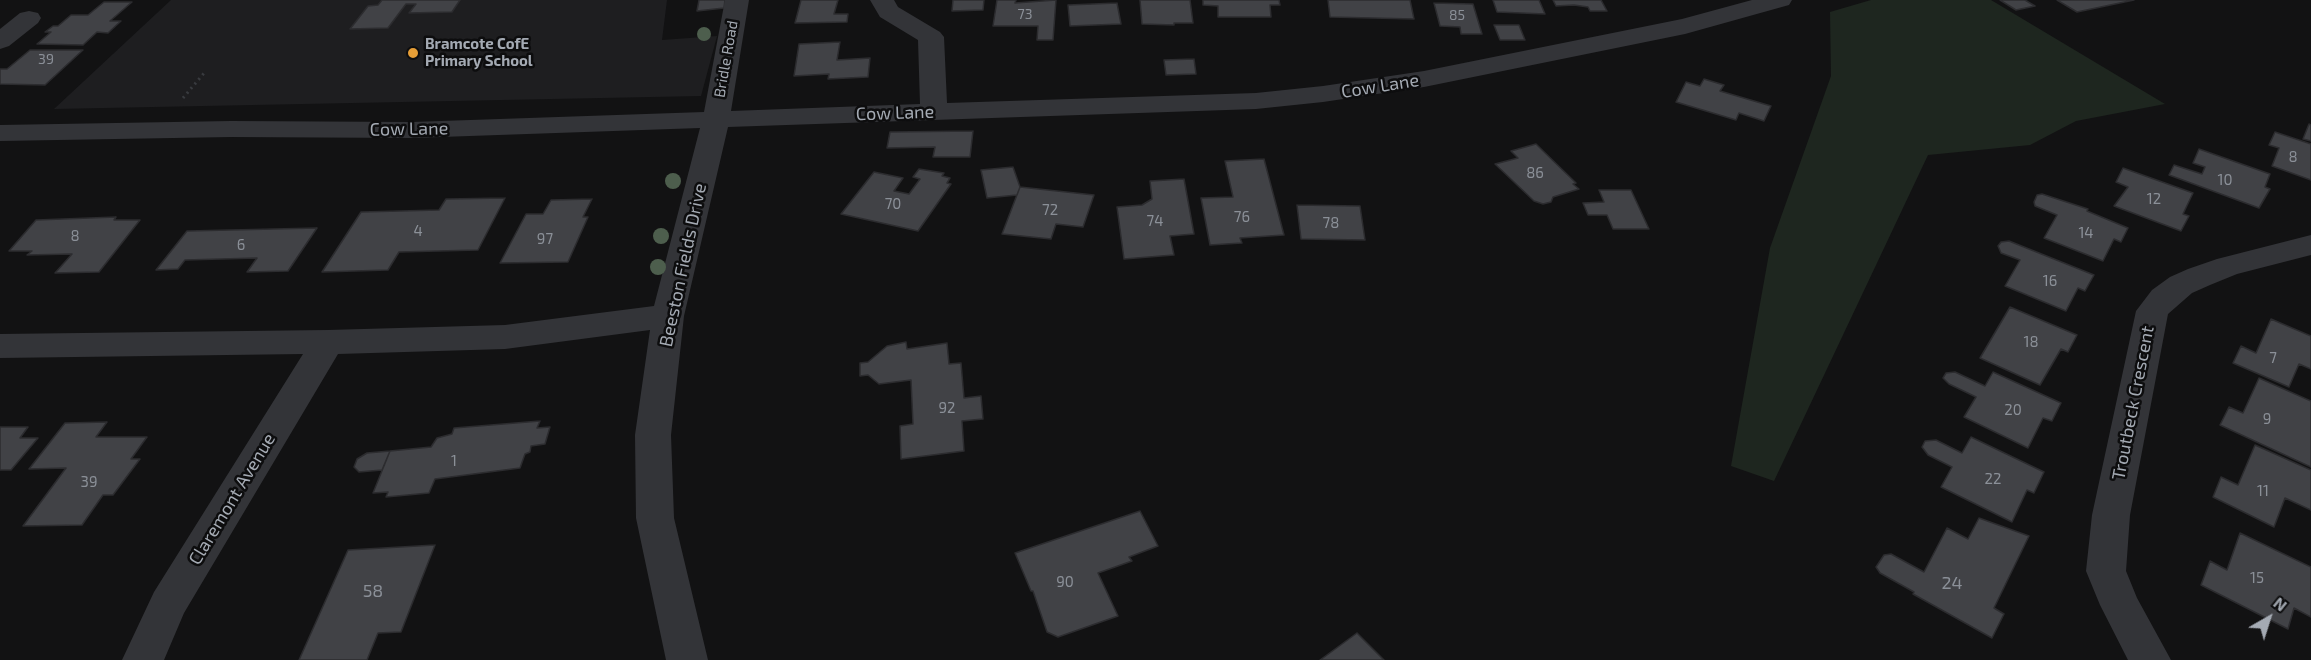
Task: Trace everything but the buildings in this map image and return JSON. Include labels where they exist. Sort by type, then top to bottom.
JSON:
[{"type":"street","name":"Bridle Road","points":[[716,119],[737,0]]},
{"type":"street","points":[[882,0],[889,12],[931,37],[934,111]]},
{"type":"street","name":"Cow Lane","points":[[0,133],[231,129],[412,130],[1247,101],[1323,94],[1424,79],[1674,28],[1780,0]]},
{"type":"street","points":[[0,41],[29,18]]},
{"type":"street","name":"Beeston Fields Drive","points":[[687,660],[655,518],[653,435],[668,316],[716,119]]},
{"type":"street","name":"Troutbeck Crescent","points":[[2151,660],[2120,605],[2106,571],[2111,515],[2152,311],[2163,298],[2181,285],[2199,277],[2228,266],[2311,245]]},
{"type":"street","points":[[0,346],[328,342],[505,337],[668,316]]},
{"type":"street","name":"Claremont Avenue","points":[[143,660],[168,604],[328,342]]},
{"type":"shaded area","name":"Bramcote CofE Primary School","points":[[171,0],[667,0],[662,40],[717,36],[701,96],[54,109]]},
{"type":"shaded area","points":[[1871,0],[1991,0],[2165,104],[2076,121],[2030,145],[1928,155],[1774,481],[1731,466],[1770,248],[1831,76],[1830,12]]},
{"type":"place","name":"Bramcote CofE Primary School","points":[[413,53]]}]
